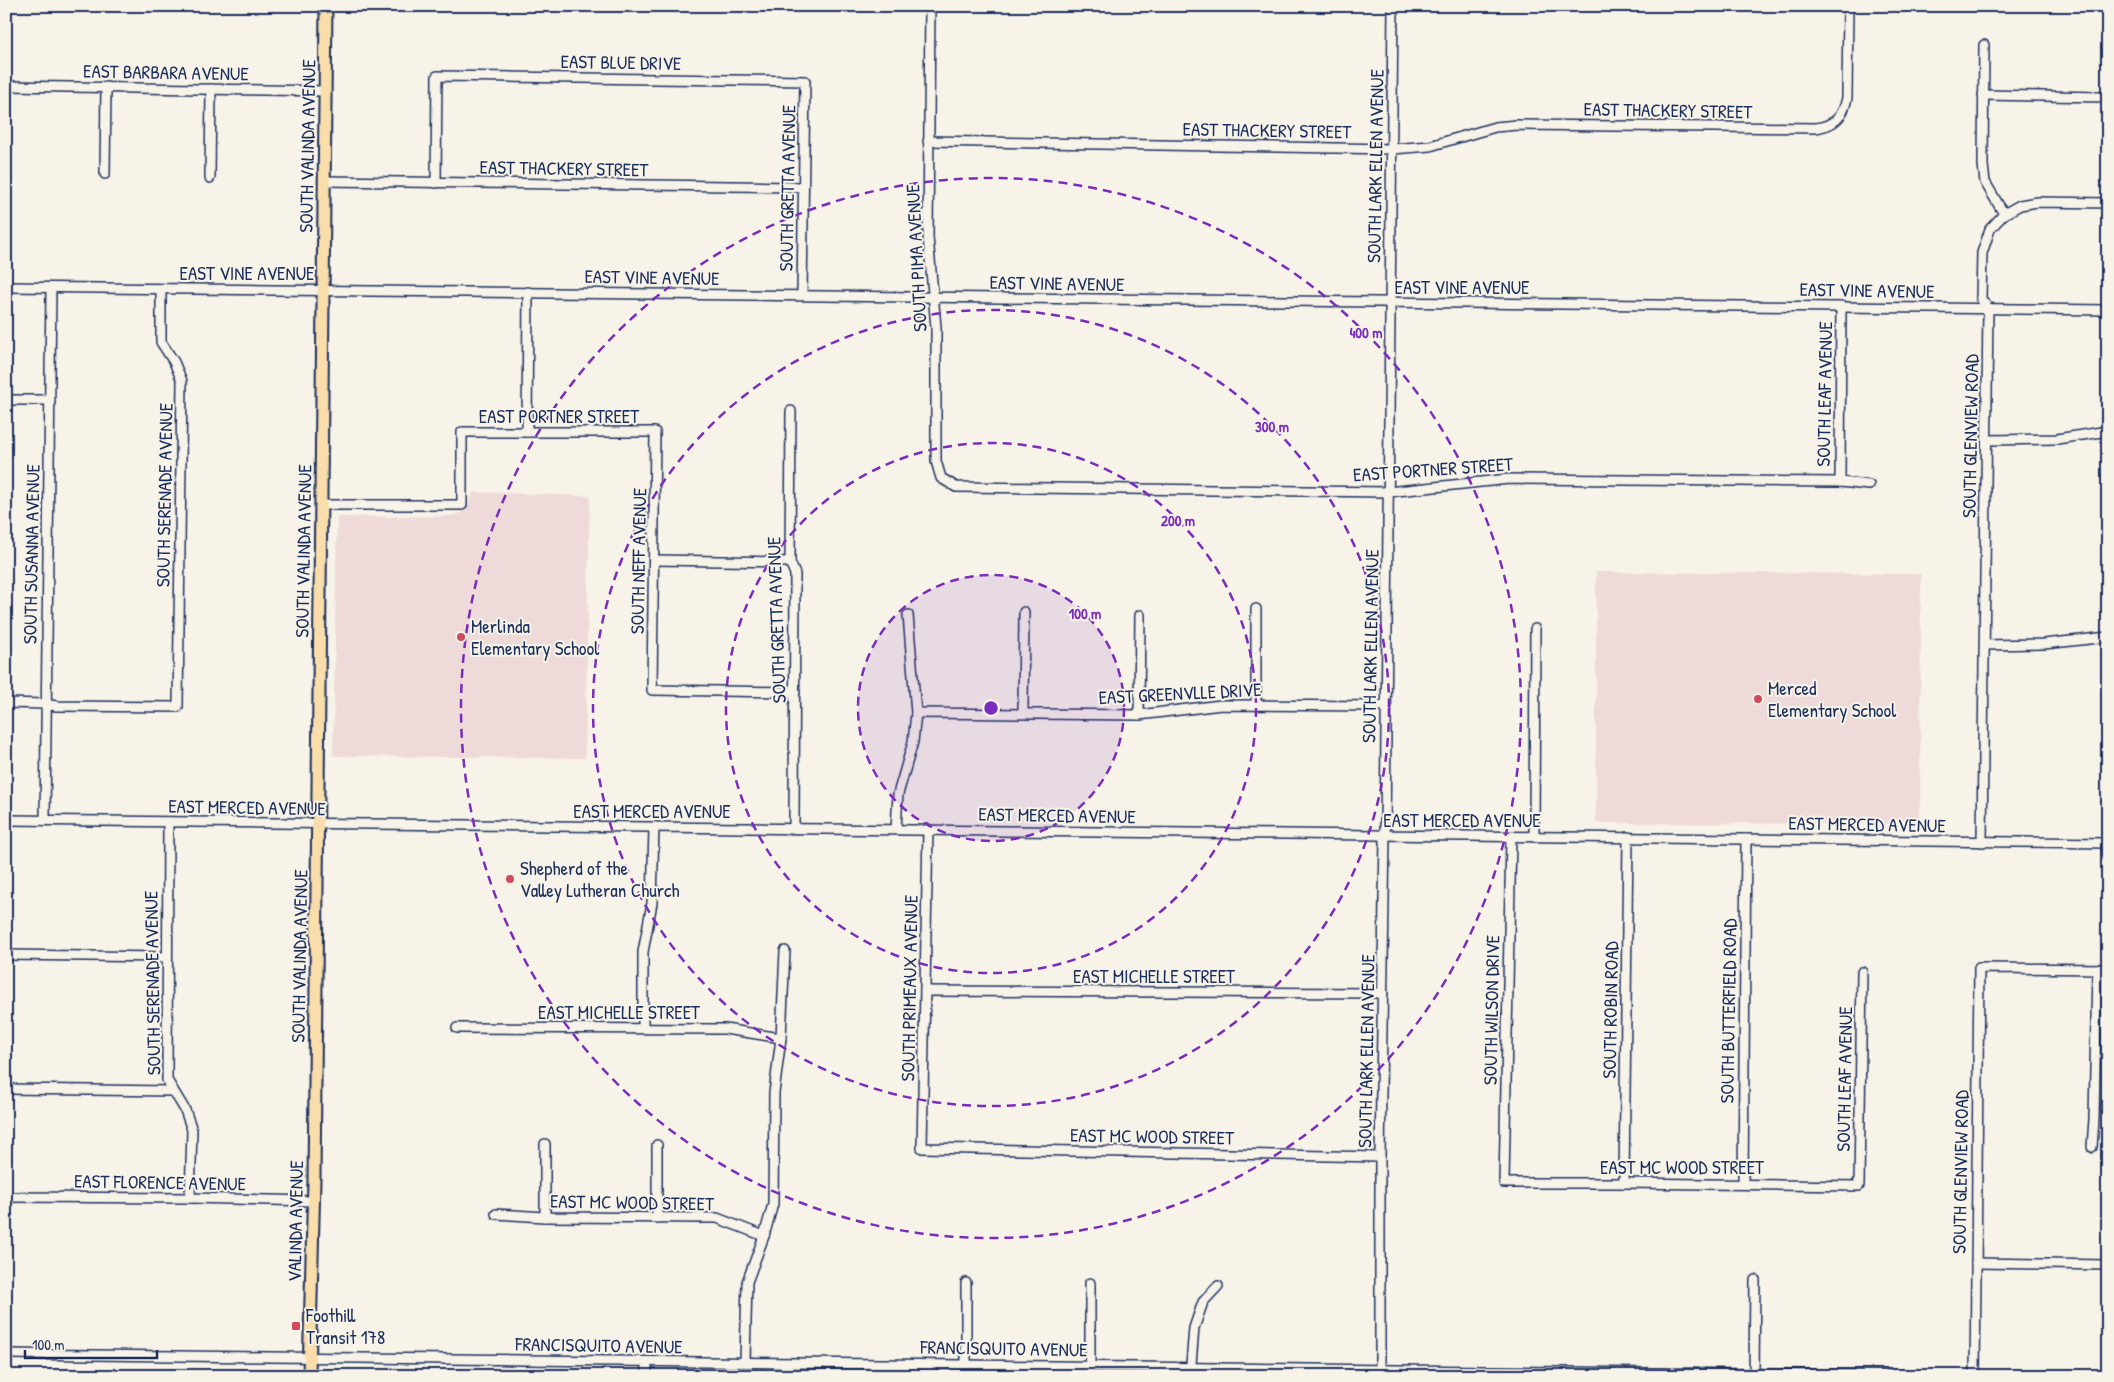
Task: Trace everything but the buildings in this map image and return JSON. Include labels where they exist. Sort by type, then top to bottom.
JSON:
[{"type":"main road","name":"SOUTH VALINDA AVENUE","points":[[315,1096],[326,6]]},
{"type":"main road","name":"VALINDA AVENUE","points":[[309,1376],[315,1096]]},
{"type":"street","name":"SOUTH PIMA AVENUE","points":[[930,6],[928,237],[936,327],[936,461],[942,478]]},
{"type":"street","name":"SOUTH LARK ELLEN AVENUE","points":[[1380,1373],[1380,1157],[1386,836],[1393,6]]},
{"type":"street","name":"EAST THACKERY STREET","points":[[928,142],[1392,149],[1430,146],[1495,127],[1517,125],[1816,128],[1828,126],[1839,119],[1847,98],[1848,6]]},
{"type":"street","points":[[1984,45],[1983,165],[1985,182],[2004,214],[2020,205],[2037,202],[2108,203]]},
{"type":"street","name":"EAST BLUE DRIVE","points":[[436,183],[437,76],[805,81]]},
{"type":"street","name":"SOUTH GRETTA AVENUE","points":[[802,296],[805,81]]},
{"type":"street","name":"EAST BARBARA AVENUE","points":[[6,86],[325,91]]},
{"type":"street","points":[[105,174],[106,87]]},
{"type":"street","points":[[210,178],[211,89]]},
{"type":"street","points":[[1983,95],[2108,96]]},
{"type":"street","name":"EAST THACKERY STREET","points":[[325,182],[803,187]]},
{"type":"street","name":"SOUTH GLENVIEW ROAD","points":[[1982,842],[1988,308],[1981,299],[1982,253],[1990,229],[2004,214]]},
{"type":"street","name":"EAST VINE AVENUE","points":[[6,287],[2108,310]]},
{"type":"street","name":"SOUTH SUSANNA AVENUE","points":[[45,820],[51,288]]},
{"type":"street","name":"SOUTH SERENADE AVENUE","points":[[46,704],[56,706],[178,707],[182,382],[174,362],[161,342],[162,289]]},
{"type":"street","points":[[527,432],[528,292]]},
{"type":"street","name":"SOUTH LEAF AVENUE","points":[[1840,482],[1842,306]]},
{"type":"street","points":[[6,400],[50,400]]},
{"type":"street","name":"SOUTH GRETTA AVENUE","points":[[791,411],[790,562],[795,574],[794,828]]},
{"type":"street","name":"EAST PORTNER STREET","points":[[321,505],[462,505],[462,432],[655,432]]},
{"type":"street","name":"SOUTH NEFF AVENUE","points":[[655,432],[652,690],[795,692]]},
{"type":"street","points":[[1987,440],[2057,438],[2108,432]]},
{"type":"street","name":"EAST PORTNER STREET","points":[[942,478],[956,487],[1388,492],[1509,478],[1840,482],[1869,485]]},
{"type":"street","points":[[654,560],[790,562]]},
{"type":"street","points":[[1256,609],[1256,705]]},
{"type":"street","points":[[1023,712],[1024,612]]},
{"type":"street","points":[[896,829],[898,794],[913,742],[916,712],[908,615]]},
{"type":"street","points":[[1139,715],[1140,615]]},
{"type":"street","points":[[1534,837],[1535,629]]},
{"type":"street","points":[[1985,645],[2044,644],[2108,637]]},
{"type":"street","points":[[6,703],[46,704]]},
{"type":"street","name":"EAST GREENVLLE DRIVE","points":[[916,712],[1139,715],[1221,705],[1386,706]]},
{"type":"street","name":"EAST MERCED AVENUE","points":[[6,820],[318,825],[928,829],[1386,836],[2108,843]]},
{"type":"street","name":"SOUTH SERENADE AVENUE","points":[[168,822],[167,1080],[185,1110],[192,1130],[190,1198]]},
{"type":"street","points":[[643,1028],[643,952],[652,903],[654,827]]},
{"type":"street","name":"SOUTH PRIMEAUX AVENUE","points":[[922,1148],[928,829]]},
{"type":"street","name":"SOUTH WILSON DRIVE","points":[[1504,1184],[1511,836]]},
{"type":"street","name":"SOUTH ROBIN ROAD","points":[[1624,1183],[1628,837]]},
{"type":"street","name":"SOUTH BUTTERFIELD ROAD","points":[[1743,1184],[1746,839]]},
{"type":"street","points":[[744,1362],[747,1282],[764,1236],[773,1204],[774,1093],[781,1038],[785,951]]},
{"type":"street","points":[[6,955],[166,957]]},
{"type":"street","name":"SOUTH GLENVIEW ROAD","points":[[1975,1376],[1979,968],[2097,969]]},
{"type":"street","points":[[2092,1147],[2097,969],[2108,969]]},
{"type":"street","name":"SOUTH LEAF AVENUE","points":[[1859,1186],[1862,972]]},
{"type":"street","name":"EAST MICHELLE STREET","points":[[925,991],[1383,993]]},
{"type":"street","name":"EAST MICHELLE STREET","points":[[457,1028],[725,1029],[781,1038]]},
{"type":"street","points":[[6,1088],[173,1090]]},
{"type":"street","points":[[545,1144],[545,1217]]},
{"type":"street","points":[[656,1145],[657,1218]]},
{"type":"street","name":"EAST MC WOOD STREET","points":[[922,1148],[1380,1157]]},
{"type":"street","name":"EAST MC WOOD STREET","points":[[1504,1184],[1624,1183],[1859,1186]]},
{"type":"street","name":"EAST FLORENCE AVENUE","points":[[6,1197],[313,1201]]},
{"type":"street","name":"EAST MC WOOD STREET","points":[[496,1214],[545,1217],[717,1218],[764,1236]]},
{"type":"street","points":[[1976,1263],[2108,1265]]},
{"type":"street","points":[[1754,1373],[1755,1280]]},
{"type":"street","points":[[966,1283],[966,1364]]},
{"type":"street","points":[[1090,1284],[1090,1365]]},
{"type":"street","points":[[1190,1376],[1194,1328],[1204,1302],[1218,1286]]},
{"type":"street","name":"FRANCISQUITO AVENUE","points":[[6,1354],[647,1362],[1191,1366],[1380,1373],[1754,1373],[1920,1376]]},
{"type":"street","points":[[647,1362],[647,1376]]},
{"type":"shaded area","name":"Merlinda Elementary School","points":[[473,492],[590,496],[585,758],[333,756],[337,517],[452,516],[462,512],[468,506]]},
{"type":"shaded area","name":"Merced Elementary School","points":[[1596,572],[1921,574],[1920,824],[1596,823]]},
{"type":"place","name":"Merlinda Elementary School","points":[[461,637]]},
{"type":"place","name":"Merced Elementary School","points":[[1758,699]]},
{"type":"place","name":"Shepherd of the Valley Lutheran Church","points":[[510,879]]},
{"type":"place","name":"Foothill Transit 178","points":[[296,1326]]}]
